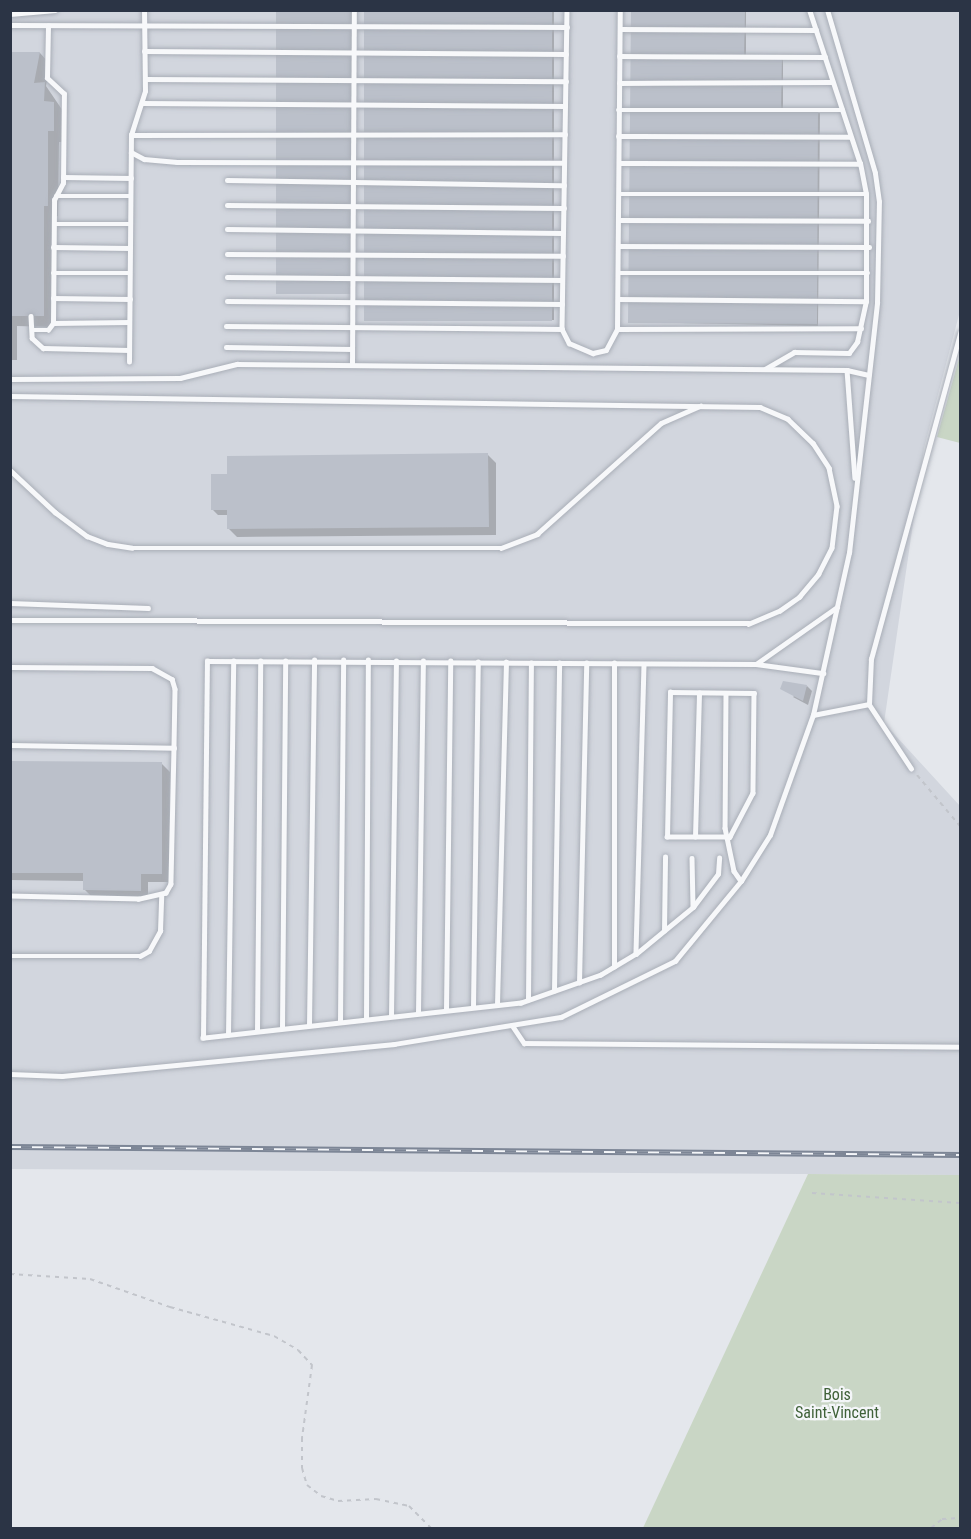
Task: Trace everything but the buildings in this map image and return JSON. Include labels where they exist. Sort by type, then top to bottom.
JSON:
[{"type":"lane","points":[[10,14],[55,10]]},
{"type":"lane","points":[[129,362],[131,135],[141,103],[145,79],[144,10]]},
{"type":"lane","points":[[352,365],[354,10]]},
{"type":"lane","points":[[567,10],[562,329],[569,343],[592,353],[606,350],[617,329],[620,10]]},
{"type":"lane","points":[[764,369],[794,352],[849,353],[861,328],[866,301],[869,247],[866,194],[860,164],[809,10]]},
{"type":"lane","points":[[10,1074],[62,1076],[382,1046],[561,1017],[675,961],[741,881],[770,835],[813,715],[823,673],[837,607],[856,491],[877,303],[879,202],[875,173],[827,10]]},
{"type":"lane","points":[[10,25],[567,27]]},
{"type":"lane","points":[[32,330],[48,330],[53,323],[54,224],[56,196],[63,177],[64,94],[47,78],[48,26]]},
{"type":"lane","points":[[620,29],[816,30]]},
{"type":"lane","points":[[144,51],[354,50],[566,54]]},
{"type":"lane","points":[[619,56],[825,57]]},
{"type":"lane","points":[[145,79],[566,81]]},
{"type":"lane","points":[[619,83],[832,82]]},
{"type":"lane","points":[[141,103],[566,106]]},
{"type":"lane","points":[[618,110],[843,110]]},
{"type":"lane","points":[[131,135],[565,134]]},
{"type":"lane","points":[[618,136],[850,137]]},
{"type":"lane","points":[[131,152],[144,159],[177,162],[564,163]]},
{"type":"lane","points":[[620,163],[860,164]]},
{"type":"lane","points":[[63,177],[131,178]]},
{"type":"lane","points":[[227,180],[564,185]]},
{"type":"lane","points":[[619,194],[866,194]]},
{"type":"lane","points":[[56,196],[131,196]]},
{"type":"lane","points":[[227,205],[564,208]]},
{"type":"lane","points":[[618,220],[868,222]]},
{"type":"lane","points":[[54,224],[130,224]]},
{"type":"lane","points":[[227,229],[563,234]]},
{"type":"lane","points":[[618,246],[869,247]]},
{"type":"lane","points":[[53,247],[130,248]]},
{"type":"lane","points":[[227,254],[563,256]]},
{"type":"lane","points":[[53,273],[130,273]]},
{"type":"lane","points":[[618,273],[868,273]]},
{"type":"lane","points":[[227,278],[562,280]]},
{"type":"lane","points":[[53,298],[130,298]]},
{"type":"lane","points":[[618,299],[866,301]]},
{"type":"lane","points":[[226,301],[562,304]]},
{"type":"lane","points":[[31,316],[32,338],[43,348],[129,350]]},
{"type":"lane","points":[[53,323],[129,322]]},
{"type":"lane","points":[[226,326],[562,329]]},
{"type":"lane","points":[[617,329],[861,328]]},
{"type":"lane","points":[[912,768],[869,704],[871,659],[960,333]]},
{"type":"lane","points":[[226,347],[352,349]]},
{"type":"lane","points":[[10,378],[180,378],[237,364],[847,370],[868,375]]},
{"type":"lane","points":[[847,370],[856,491]]},
{"type":"lane","points":[[10,396],[760,407],[788,419],[813,443],[829,468],[837,506],[832,548],[819,574],[801,597],[780,612],[749,624],[10,620]]},
{"type":"lane","points":[[10,470],[55,512],[87,536],[108,544],[144,548],[501,548],[537,534],[661,423],[705,405]]},
{"type":"lane","points":[[10,603],[148,608]]},
{"type":"lane","points":[[756,664],[837,607]]},
{"type":"lane","points":[[309,1025],[314,660]]},
{"type":"lane","points":[[340,1021],[343,660]]},
{"type":"lane","points":[[718,858],[718,874],[693,907],[636,954],[579,983],[528,1000],[496,1005],[202,1038],[207,661],[369,660],[644,665],[756,664],[823,673]]},
{"type":"lane","points":[[366,1018],[369,660]]},
{"type":"lane","points":[[228,1035],[233,661]]},
{"type":"lane","points":[[257,1031],[260,661]]},
{"type":"lane","points":[[282,1028],[285,661]]},
{"type":"lane","points":[[391,1016],[396,661]]},
{"type":"lane","points":[[418,1013],[423,661]]},
{"type":"lane","points":[[446,1010],[450,662]]},
{"type":"lane","points":[[473,1008],[478,662]]},
{"type":"lane","points":[[496,1005],[506,662]]},
{"type":"lane","points":[[528,1000],[531,663]]},
{"type":"lane","points":[[555,991],[559,663]]},
{"type":"lane","points":[[579,983],[586,663]]},
{"type":"lane","points":[[614,663],[614,967]]},
{"type":"lane","points":[[636,954],[644,665]]},
{"type":"lane","points":[[10,667],[153,668],[172,679],[176,689],[171,884],[161,896],[160,931],[149,951],[140,957],[10,956]]},
{"type":"lane","points":[[670,692],[754,693],[753,792],[730,837],[667,837],[670,692]]},
{"type":"lane","points":[[695,837],[699,693]]},
{"type":"lane","points":[[726,693],[725,828],[730,837],[734,871],[741,881]]},
{"type":"lane","points":[[813,715],[869,704]]},
{"type":"lane","points":[[10,745],[174,748]]},
{"type":"lane","points":[[664,857],[664,931]]},
{"type":"lane","points":[[692,858],[693,907]]},
{"type":"lane","points":[[10,896],[139,899],[161,896]]},
{"type":"lane","points":[[512,1025],[524,1042],[960,1047]]},
{"type":"path","points":[[912,768],[960,826]]},
{"type":"path","points":[[812,1193],[960,1203]]},
{"type":"path","points":[[10,1274],[90,1279],[171,1307],[274,1336],[312,1365],[302,1438],[302,1468],[307,1485],[321,1496],[338,1501],[376,1499],[409,1506],[431,1528]]},
{"type":"path","points":[[931,1528],[942,1519],[960,1518]]},
{"type":"shaded area","points":[[11,11],[960,11],[960,311],[924,448],[884,723],[960,806],[960,1175],[11,1169]]},
{"type":"green space","points":[[960,355],[960,443],[937,437]]},
{"type":"green space","name":"Bois Saint-Vincent","points":[[808,1174],[960,1175],[960,1528],[643,1528]]},
{"type":"railway","points":[[10,1147],[960,1155]]}]
